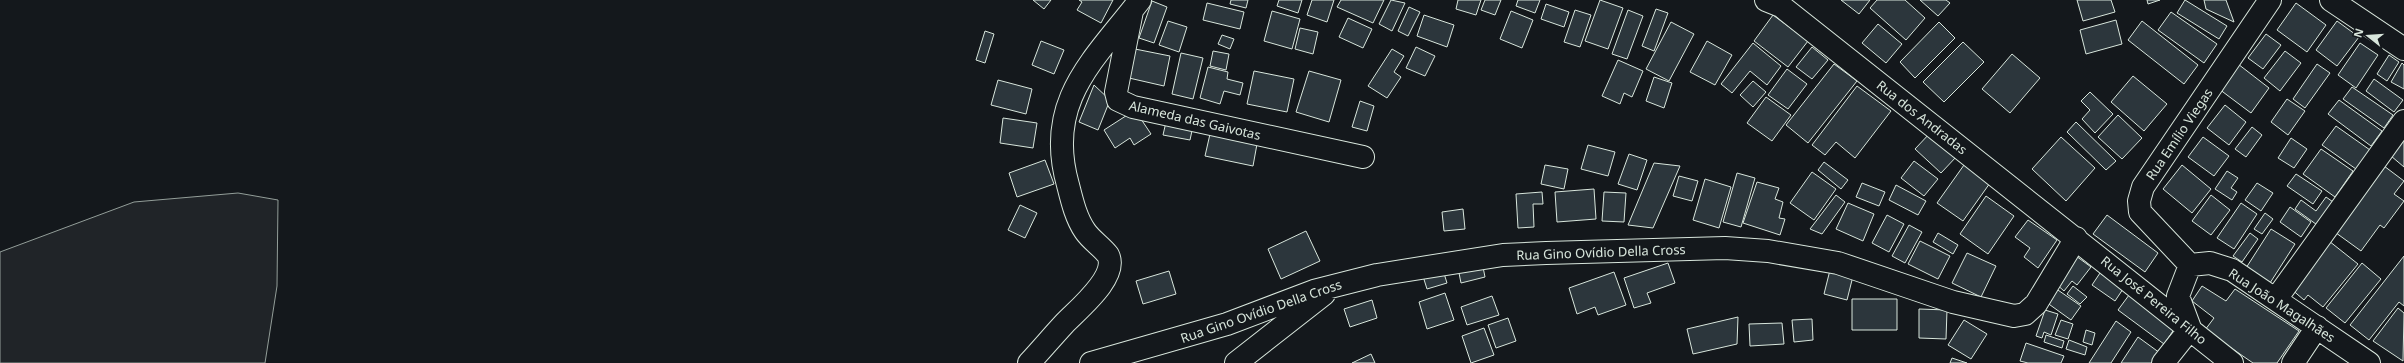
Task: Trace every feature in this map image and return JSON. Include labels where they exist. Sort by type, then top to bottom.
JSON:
[{"type":"street","name":"Rua Emílio Viegas","points":[[2190,265],[2140,212],[2139,201],[2143,187],[2270,0]]},
{"type":"street","points":[[2331,0],[2404,49]]},
{"type":"street","name":"Rua dos Andradas","points":[[1776,2],[2076,238]]},
{"type":"street","points":[[1029,363],[1064,324],[1090,299],[1101,284],[1110,262],[1107,253],[1085,232],[1076,212],[1062,161],[1063,125],[1071,97],[1082,76],[1111,34],[1136,5]]},
{"type":"street","name":"Alameda das Gaivotas","points":[[1136,5],[1116,92],[1118,100],[1133,107],[1363,157]]},
{"type":"street","points":[[2276,299],[2404,121]]},
{"type":"street","name":"Rua Gino Ovídio Della Cross","points":[[1091,363],[1227,324],[1314,291],[1418,267],[1504,255],[1725,248],[1768,251],[1838,263],[1953,302],[2014,316],[2025,314],[2036,304],[2076,238]]},
{"type":"street","name":"Rua José Pereira Filho","points":[[2076,238],[2232,363]]},
{"type":"street","name":"Rua João Magalhães","points":[[2190,265],[2210,263],[2232,270],[2369,363]]},
{"type":"street","points":[[2163,363],[2190,329],[2178,296],[2190,265]]},
{"type":"street","points":[[1236,363],[1335,286]]},
{"type":"street","points":[[2293,363],[2317,327]]},
{"type":"shaded area","points":[[238,193],[278,200],[277,286],[265,363],[0,363],[0,252],[134,202]]},
{"type":"building","points":[[1033,0],[1051,0],[1044,9]]},
{"type":"building","points":[[1079,0],[1113,0],[1101,23],[1077,10],[1082,2]]},
{"type":"building","points":[[1231,0],[1248,0],[1246,8],[1230,4]]},
{"type":"building","points":[[1279,0],[1302,0],[1298,13],[1277,6]]},
{"type":"building","points":[[1312,0],[1334,0],[1327,22],[1307,15]]},
{"type":"building","points":[[1341,0],[1384,0],[1373,23],[1337,7]]},
{"type":"building","points":[[1391,0],[1405,3],[1392,31],[1379,24]]},
{"type":"building","points":[[1458,0],[1481,0],[1476,15],[1456,9]]},
{"type":"building","points":[[1485,0],[1501,0],[1495,15],[1481,10]]},
{"type":"building","points":[[1518,0],[1540,0],[1535,13],[1516,6]]},
{"type":"building","points":[[1600,0],[1623,8],[1608,49],[1585,41]]},
{"type":"building","points":[[1841,0],[1870,0],[1859,14]]},
{"type":"building","points":[[1877,0],[1905,0],[1925,18],[1906,40],[1870,8]]},
{"type":"building","points":[[1920,0],[1946,0],[1950,3],[1938,16]]},
{"type":"building","points":[[2077,0],[2111,0],[2115,12],[2083,21]]},
{"type":"building","points":[[2147,0],[2160,0],[2148,4]]},
{"type":"building","points":[[2185,0],[2227,26],[2219,39],[2177,13]]},
{"type":"building","points":[[2204,0],[2226,0],[2234,22],[2206,9]]},
{"type":"building","points":[[1152,1],[1167,7],[1154,43],[1139,38]]},
{"type":"building","points":[[1207,3],[1244,12],[1240,29],[1203,20]]},
{"type":"building","points":[[2296,3],[2326,25],[2307,52],[2277,30]]},
{"type":"building","points":[[1546,4],[1569,12],[1564,27],[1541,19]]},
{"type":"building","points":[[1409,7],[1420,12],[1408,36],[1398,31]]},
{"type":"building","points":[[1656,9],[1668,13],[1654,51],[1642,46]]},
{"type":"building","points":[[1575,10],[1591,15],[1580,47],[1564,42]]},
{"type":"building","points":[[1628,10],[1643,16],[1627,59],[1612,54]]},
{"type":"building","points":[[1272,11],[1300,19],[1292,49],[1264,41]]},
{"type":"building","points":[[1511,11],[1533,20],[1522,48],[1500,39]]},
{"type":"building","points":[[2171,12],[2217,44],[2204,63],[2158,30]]},
{"type":"building","points":[[1424,15],[1454,25],[1447,47],[1417,36]]},
{"type":"building","points":[[1773,15],[1808,41],[1788,67],[1754,41]]},
{"type":"building","points":[[1348,18],[1372,29],[1363,48],[1339,37]]},
{"type":"building","points":[[2116,20],[2122,44],[2086,54],[2080,30]]},
{"type":"building","points":[[1168,21],[1187,27],[1179,52],[1159,45]]},
{"type":"building","points":[[2142,21],[2198,65],[2184,84],[2128,40]]},
{"type":"building","points":[[2337,21],[2359,37],[2337,66],[2316,50]]},
{"type":"building","points":[[1671,22],[1694,34],[1669,81],[1646,69]]},
{"type":"building","points":[[1939,22],[1955,38],[1915,78],[1900,62]]},
{"type":"building","points":[[1878,24],[1902,44],[1886,63],[1862,43]]},
{"type":"building","points":[[1300,28],[1318,32],[1313,54],[1295,49]]},
{"type":"building","points":[[985,31],[994,34],[985,63],[976,60]]},
{"type":"building","points":[[2266,34],[2281,45],[2263,69],[2248,58]]},
{"type":"building","points":[[1222,35],[1234,39],[1230,49],[1218,44]]},
{"type":"building","points":[[1041,41],[1064,50],[1054,74],[1032,65]]},
{"type":"building","points":[[1707,41],[1732,55],[1715,85],[1690,72]]},
{"type":"building","points":[[1963,42],[1984,62],[1944,102],[1923,82]]},
{"type":"building","points":[[1753,43],[1781,66],[1767,85],[1750,71],[1732,93],[1721,84]]},
{"type":"building","points":[[2360,43],[2378,55],[2356,88],[2338,75]]},
{"type":"building","points":[[1416,47],[1435,56],[1425,76],[1406,68]]},
{"type":"building","points":[[1812,47],[1828,60],[1812,79],[1796,67]]},
{"type":"building","points":[[1135,49],[1170,56],[1164,86],[1129,78]]},
{"type":"building","points":[[1392,49],[1404,56],[1394,72],[1401,77],[1387,98],[1368,86]]},
{"type":"building","points":[[1213,51],[1229,54],[1226,70],[1210,66]]},
{"type":"building","points":[[2285,51],[2301,63],[2280,91],[2264,78]]},
{"type":"building","points":[[1181,53],[1203,58],[1193,99],[1172,94]]},
{"type":"building","points":[[2012,54],[2040,78],[2010,113],[1982,89]]},
{"type":"building","points":[[2389,55],[2399,62],[2387,81],[2377,74]]},
{"type":"building","points":[[1618,60],[1643,71],[1632,97],[1624,93],[1620,104],[1602,96]]},
{"type":"building","points":[[2402,63],[2404,65],[2404,89],[2391,82]]},
{"type":"building","points":[[1834,64],[1857,81],[1808,143],[1786,125]]},
{"type":"building","points":[[2238,64],[2269,88],[2251,113],[2219,89]]},
{"type":"building","points":[[2317,64],[2330,73],[2305,108],[2293,99]]},
{"type":"building","points":[[1208,67],[1228,72],[1227,79],[1243,83],[1240,95],[1224,91],[1220,104],[1200,98]]},
{"type":"building","points":[[1787,69],[1807,84],[1788,109],[1768,95]]},
{"type":"building","points":[[1254,71],[1294,79],[1287,112],[1247,104]]},
{"type":"building","points":[[1309,71],[1341,80],[1329,122],[1296,112]]},
{"type":"building","points":[[2133,76],[2167,104],[2144,131],[2111,102]]},
{"type":"building","points":[[1654,77],[1672,83],[1664,108],[1646,101]]},
{"type":"building","points":[[2374,79],[2403,100],[2394,112],[2366,91]]},
{"type":"building","points":[[998,80],[1032,89],[1026,114],[991,105]]},
{"type":"building","points":[[1753,81],[1766,92],[1753,107],[1740,95]]},
{"type":"building","points":[[1094,85],[1110,100],[1098,130],[1079,122]]},
{"type":"building","points":[[1857,86],[1891,111],[1855,158],[1836,142],[1825,155],[1812,145]]},
{"type":"building","points":[[2352,87],[2393,115],[2384,128],[2343,99]]},
{"type":"building","points":[[2090,92],[2113,114],[2095,133],[2082,119],[2090,110],[2081,101]]},
{"type":"building","points":[[1766,97],[1791,115],[1772,141],[1747,123]]},
{"type":"building","points":[[2287,99],[2305,111],[2288,135],[2271,122]]},
{"type":"building","points":[[2339,100],[2382,131],[2371,146],[2328,114]]},
{"type":"building","points":[[1360,101],[1374,106],[1367,131],[1352,127]]},
{"type":"building","points":[[2225,105],[2246,122],[2229,145],[2207,128]]},
{"type":"building","points":[[1135,110],[1151,134],[1134,145],[1130,138],[1115,148],[1104,130]]},
{"type":"building","points":[[2118,115],[2142,138],[2122,159],[2098,137]]},
{"type":"building","points":[[1003,118],[1037,123],[1033,148],[1000,143]]},
{"type":"building","points":[[1166,122],[1193,126],[1190,140],[1163,135]]},
{"type":"building","points":[[2076,122],[2116,161],[2106,170],[2067,132]]},
{"type":"building","points":[[2336,126],[2370,150],[2356,169],[2322,145]]},
{"type":"building","points":[[2252,127],[2262,135],[2246,157],[2235,149]]},
{"type":"building","points":[[1931,132],[1957,156],[1941,173],[1915,149]]},
{"type":"building","points":[[1210,134],[1257,144],[1253,166],[1205,156]]},
{"type":"building","points":[[2061,137],[2095,168],[2066,201],[2032,169]]},
{"type":"building","points":[[2203,137],[2229,156],[2214,176],[2188,157]]},
{"type":"building","points":[[2291,138],[2307,149],[2294,168],[2278,158]]},
{"type":"building","points":[[2404,139],[2404,167],[2391,156]]},
{"type":"building","points":[[1588,145],[1615,152],[1608,176],[1581,169]]},
{"type":"building","points":[[2321,149],[2353,171],[2335,197],[2303,174]]},
{"type":"building","points":[[1629,154],[1647,160],[1637,190],[1618,184]]},
{"type":"building","points":[[1045,160],[1054,184],[1017,197],[1009,173]]},
{"type":"building","points":[[1914,161],[1938,179],[1924,196],[1901,178]]},
{"type":"building","points":[[1824,162],[1848,180],[1841,189],[1818,170]]},
{"type":"building","points":[[1654,163],[1680,166],[1653,228],[1628,225]]},
{"type":"building","points":[[2380,163],[2404,181],[2394,194],[2404,201],[2384,228],[2380,225],[2361,251],[2332,230]]},
{"type":"building","points":[[1545,165],[1568,169],[1564,189],[1541,184]]},
{"type":"building","points":[[1964,165],[1990,183],[1963,221],[1937,203]]},
{"type":"building","points":[[2182,165],[2211,189],[2192,213],[2163,189]]},
{"type":"building","points":[[2227,171],[2238,178],[2231,188],[2237,192],[2232,200],[2215,189]]},
{"type":"building","points":[[1812,172],[1836,189],[1814,220],[1790,203]]},
{"type":"building","points":[[1737,173],[1755,178],[1741,227],[1723,222]]},
{"type":"building","points":[[2296,174],[2322,191],[2313,204],[2287,186]]},
{"type":"building","points":[[1679,176],[1698,181],[1692,201],[1673,196]]},
{"type":"building","points":[[1705,179],[1731,187],[1719,228],[1693,220]]},
{"type":"building","points":[[1757,182],[1779,188],[1775,199],[1783,202],[1779,218],[1785,219],[1780,235],[1743,223]]},
{"type":"building","points":[[1862,183],[1885,192],[1879,206],[1856,197]]},
{"type":"building","points":[[2257,183],[2273,193],[2261,211],[2245,200]]},
{"type":"building","points":[[1896,185],[1926,201],[1918,215],[1889,200]]},
{"type":"building","points":[[1594,189],[1596,219],[1557,222],[1555,192]]},
{"type":"building","points":[[1542,192],[1543,204],[1533,204],[1534,227],[1518,228],[1516,194]]},
{"type":"building","points":[[1604,192],[1626,193],[1624,222],[1602,221]]},
{"type":"building","points":[[1836,195],[1845,202],[1822,234],[1810,229]]},
{"type":"building","points":[[2211,195],[2230,210],[2211,235],[2192,221]]},
{"type":"building","points":[[1986,196],[2014,216],[1988,254],[1960,234]]},
{"type":"building","points":[[2326,197],[2336,204],[2320,227],[2295,209],[2301,200],[2316,211]]},
{"type":"building","points":[[1848,203],[1874,214],[1863,241],[1836,229]]},
{"type":"building","points":[[2241,203],[2257,214],[2234,249],[2217,238]]},
{"type":"building","points":[[1020,205],[1037,213],[1025,238],[1008,230]]},
{"type":"building","points":[[2290,207],[2311,222],[2301,237],[2280,222]]},
{"type":"building","points":[[1463,209],[1465,229],[1444,231],[1442,212]]},
{"type":"building","points":[[2265,213],[2273,219],[2262,234],[2254,229]]},
{"type":"building","points":[[1887,215],[1904,224],[1889,252],[1872,243]]},
{"type":"building","points":[[2107,215],[2158,253],[2145,272],[2093,234]]},
{"type":"building","points":[[2028,220],[2057,240],[2038,268],[2024,257],[2030,248],[2015,237]]},
{"type":"building","points":[[1909,225],[1922,232],[1905,263],[1892,256]]},
{"type":"building","points":[[2271,229],[2295,244],[2270,283],[2246,268]]},
{"type":"building","points":[[1306,231],[1320,261],[1281,279],[1268,249]]},
{"type":"building","points":[[1938,233],[1958,245],[1953,254],[1933,242]]},
{"type":"building","points":[[2250,233],[2258,239],[2242,262],[2233,256]]},
{"type":"building","points":[[1920,241],[1950,256],[1938,279],[1908,264]]},
{"type":"building","points":[[2329,241],[2358,264],[2323,307],[2308,295],[2304,300],[2290,288]]},
{"type":"building","points":[[1967,253],[1996,266],[1981,297],[1952,283]]},
{"type":"building","points":[[2076,256],[2091,267],[2077,285],[2072,281],[2064,291],[2055,283]]},
{"type":"building","points":[[2404,256],[2404,306],[2399,302],[2369,340],[2350,325]]},
{"type":"building","points":[[1482,262],[1485,277],[1461,283],[1458,268]]},
{"type":"building","points":[[1668,263],[1675,283],[1647,293],[1651,303],[1634,308],[1624,278]]},
{"type":"building","points":[[2362,263],[2381,279],[2345,323],[2326,308]]},
{"type":"building","points":[[1442,267],[1447,283],[1427,289],[1422,273]]},
{"type":"building","points":[[1830,270],[1853,276],[1847,300],[1824,294]]},
{"type":"building","points":[[1169,271],[1176,294],[1143,304],[1136,281]]},
{"type":"building","points":[[1614,272],[1626,305],[1598,315],[1595,307],[1577,314],[1569,288]]},
{"type":"building","points":[[2100,273],[2123,289],[2115,301],[2092,285]]},
{"type":"building","points":[[2073,286],[2087,297],[2080,304],[2067,294]]},
{"type":"building","points":[[2202,286],[2226,301],[2235,289],[2299,331],[2277,363],[2253,363],[2205,330],[2214,318],[2192,301]]},
{"type":"building","points":[[2055,288],[2081,306],[2071,320],[2046,302]]},
{"type":"building","points":[[2132,291],[2177,325],[2164,344],[2118,310]]},
{"type":"building","points":[[1445,293],[1454,320],[1427,329],[1419,302]]},
{"type":"building","points":[[1492,296],[1499,315],[1467,325],[1461,307]]},
{"type":"building","points":[[1852,299],[1897,299],[1897,330],[1852,330]]},
{"type":"building","points":[[1372,300],[1377,318],[1350,327],[1344,309]]},
{"type":"building","points":[[2398,308],[2404,313],[2403,361],[2373,341]]},
{"type":"building","points":[[1919,309],[1947,310],[1946,339],[1919,338]]},
{"type":"building","points":[[2045,310],[2058,314],[2051,335],[2044,332],[2042,338],[2036,336]]},
{"type":"building","points":[[1738,317],[1737,344],[1693,354],[1687,329]]},
{"type":"building","points":[[1508,318],[1516,341],[1496,348],[1488,325]]},
{"type":"building","points":[[1812,319],[1813,340],[1794,342],[1792,320]]},
{"type":"building","points":[[1964,320],[1987,334],[1971,359],[1948,345]]},
{"type":"building","points":[[2061,320],[2073,324],[2068,339],[2055,335]]},
{"type":"building","points":[[2116,321],[2131,332],[2111,363],[2089,363]]},
{"type":"building","points":[[1782,323],[1784,344],[1750,346],[1749,324]]},
{"type":"building","points":[[1484,328],[1494,355],[1471,363],[1462,336]]},
{"type":"building","points":[[2086,330],[2095,333],[2092,345],[2083,342]]},
{"type":"building","points":[[2046,335],[2064,341],[2062,348],[2044,342]]},
{"type":"building","points":[[2138,337],[2160,353],[2152,363],[2121,363]]},
{"type":"building","points":[[2069,340],[2087,347],[2085,355],[2066,349]]},
{"type":"building","points":[[2026,343],[2064,356],[2061,363],[2028,363],[2020,361]]},
{"type":"building","points":[[1371,354],[1375,363],[1352,363]]},
{"type":"building","points":[[1952,358],[1967,363],[1950,363]]}]
